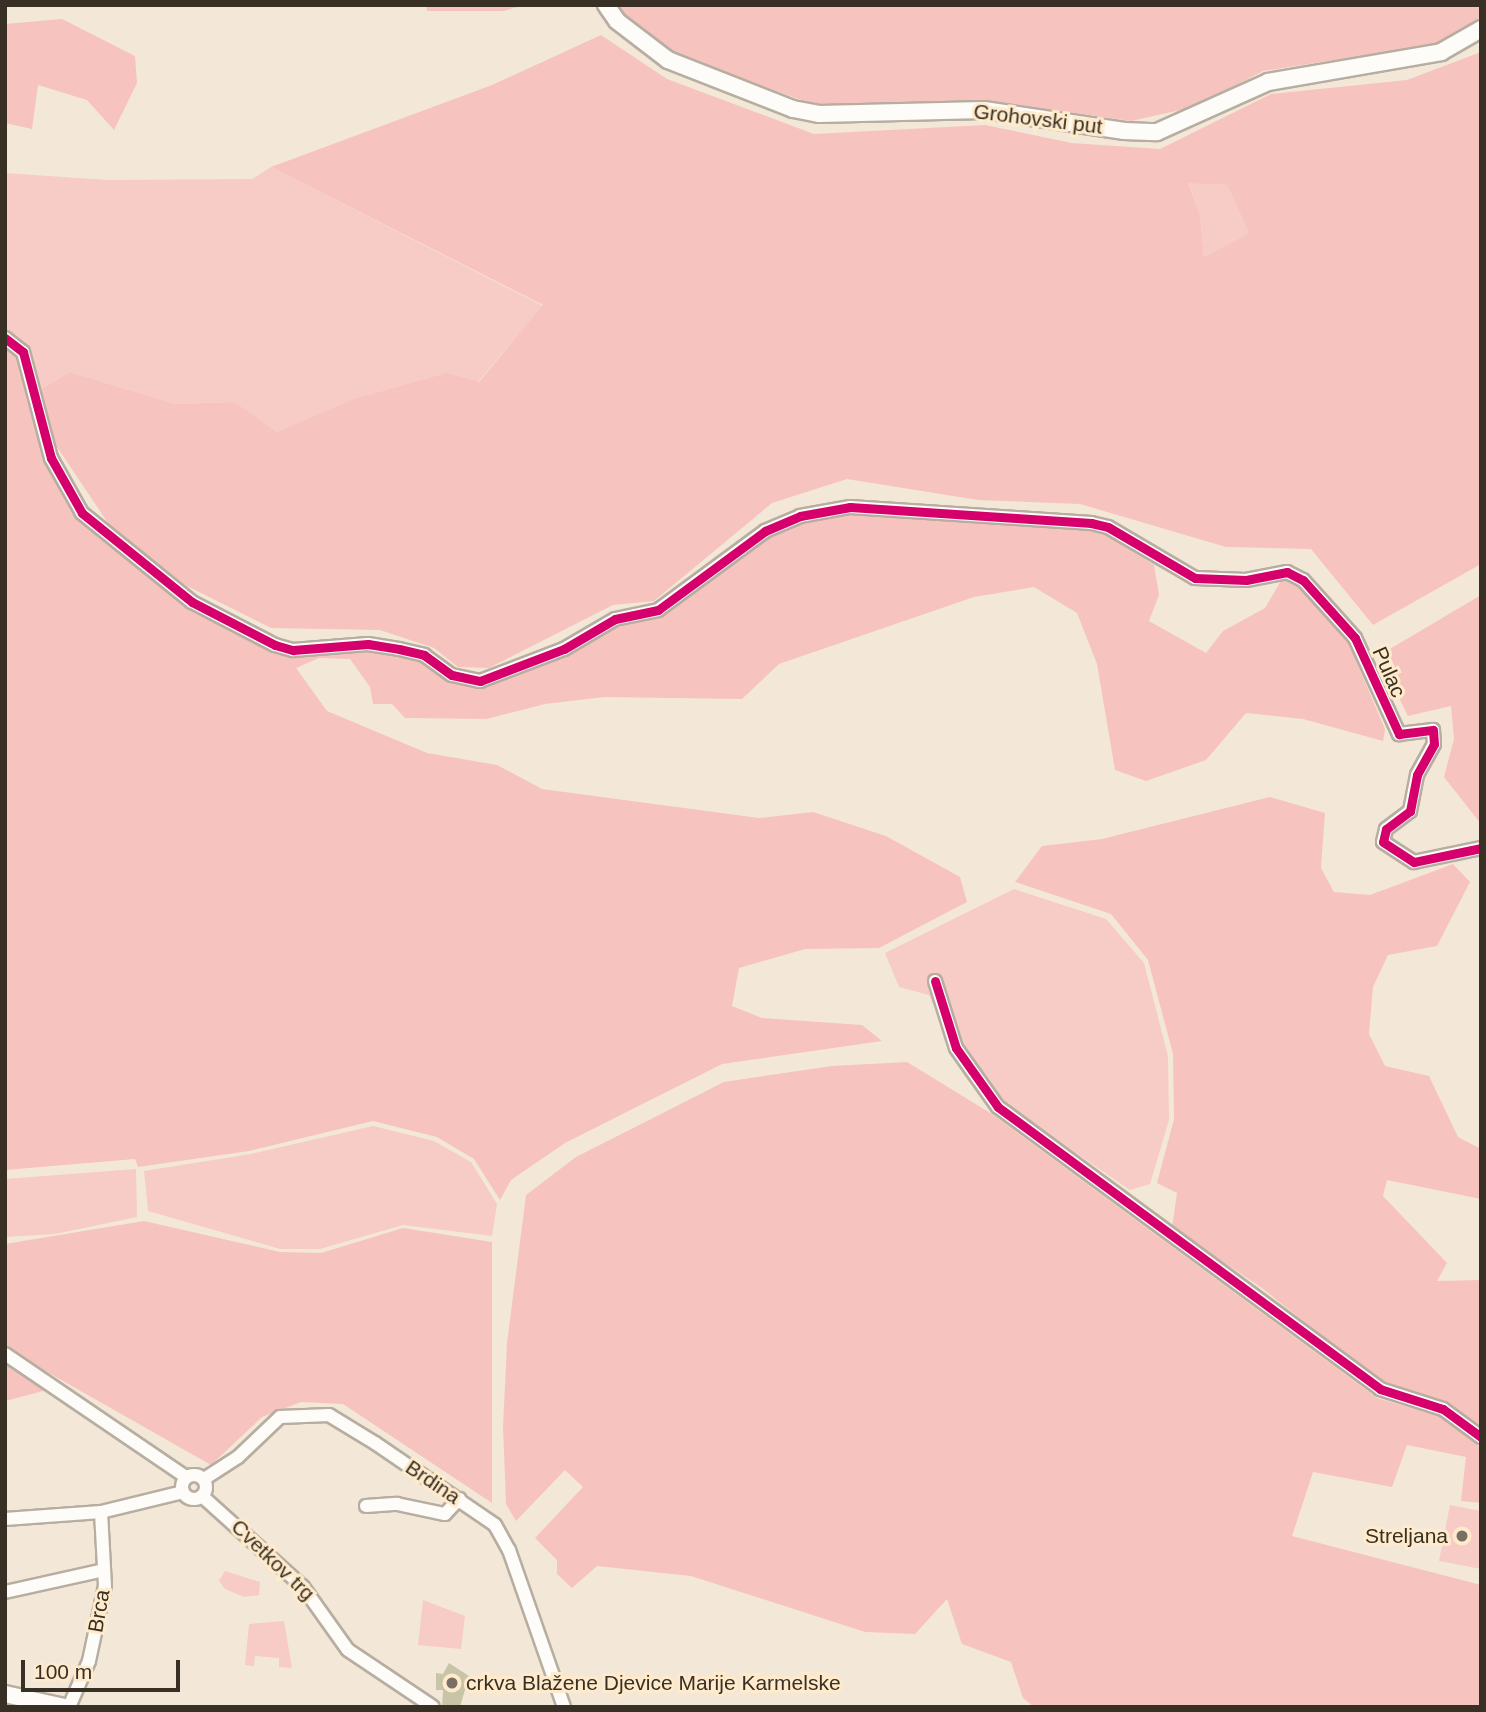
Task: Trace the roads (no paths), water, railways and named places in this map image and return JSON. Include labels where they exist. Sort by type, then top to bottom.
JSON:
[{"type":"main road","name":"Grohovski put","points":[[606,5],[617,21],[668,60],[793,109],[818,114],[984,110],[1124,131],[1157,132],[1268,82],[1441,52],[1481,29]]},
{"type":"main road","points":[[5,1695],[67,1707]]},
{"type":"street","name":"Pulac","points":[[5,338],[23,352],[58,478],[92,525],[151,573],[200,608],[275,645],[293,650],[368,644],[424,655],[468,680],[492,678],[564,649],[615,619],[658,610],[765,531],[800,516],[850,507],[1108,527],[1195,578],[1247,580],[1287,572],[1303,580],[1355,638],[1399,734],[1433,730],[1434,744],[1417,775],[1410,811],[1386,829],[1384,842],[1414,862],[1481,848]]},
{"type":"street","points":[[935,981],[956,1048],[998,1107],[1380,1388],[1443,1409],[1481,1437]]},
{"type":"street","points":[[5,1353],[186,1478],[204,1479],[202,1496],[194,1500],[183,1492],[101,1512],[5,1519]]},
{"type":"street","name":"Brdina","points":[[204,1479],[238,1457],[280,1418],[329,1415],[495,1525],[509,1550],[565,1707]]},
{"type":"street","points":[[183,1492],[186,1478]]},
{"type":"street","name":"Cvetkov trg","points":[[202,1496],[303,1587],[348,1650],[433,1707]]},
{"type":"street","points":[[366,1506],[397,1504],[445,1514],[459,1499]]},
{"type":"street","name":"Brca","points":[[67,1707],[89,1661],[104,1570],[101,1512]]},
{"type":"street","points":[[5,1592],[104,1570]]},
{"type":"place","name":"Streljana","points":[[1462,1536]]},
{"type":"place","name":"crkva Blažene Djevice Marije Karmelske","points":[[452,1683]]}]
